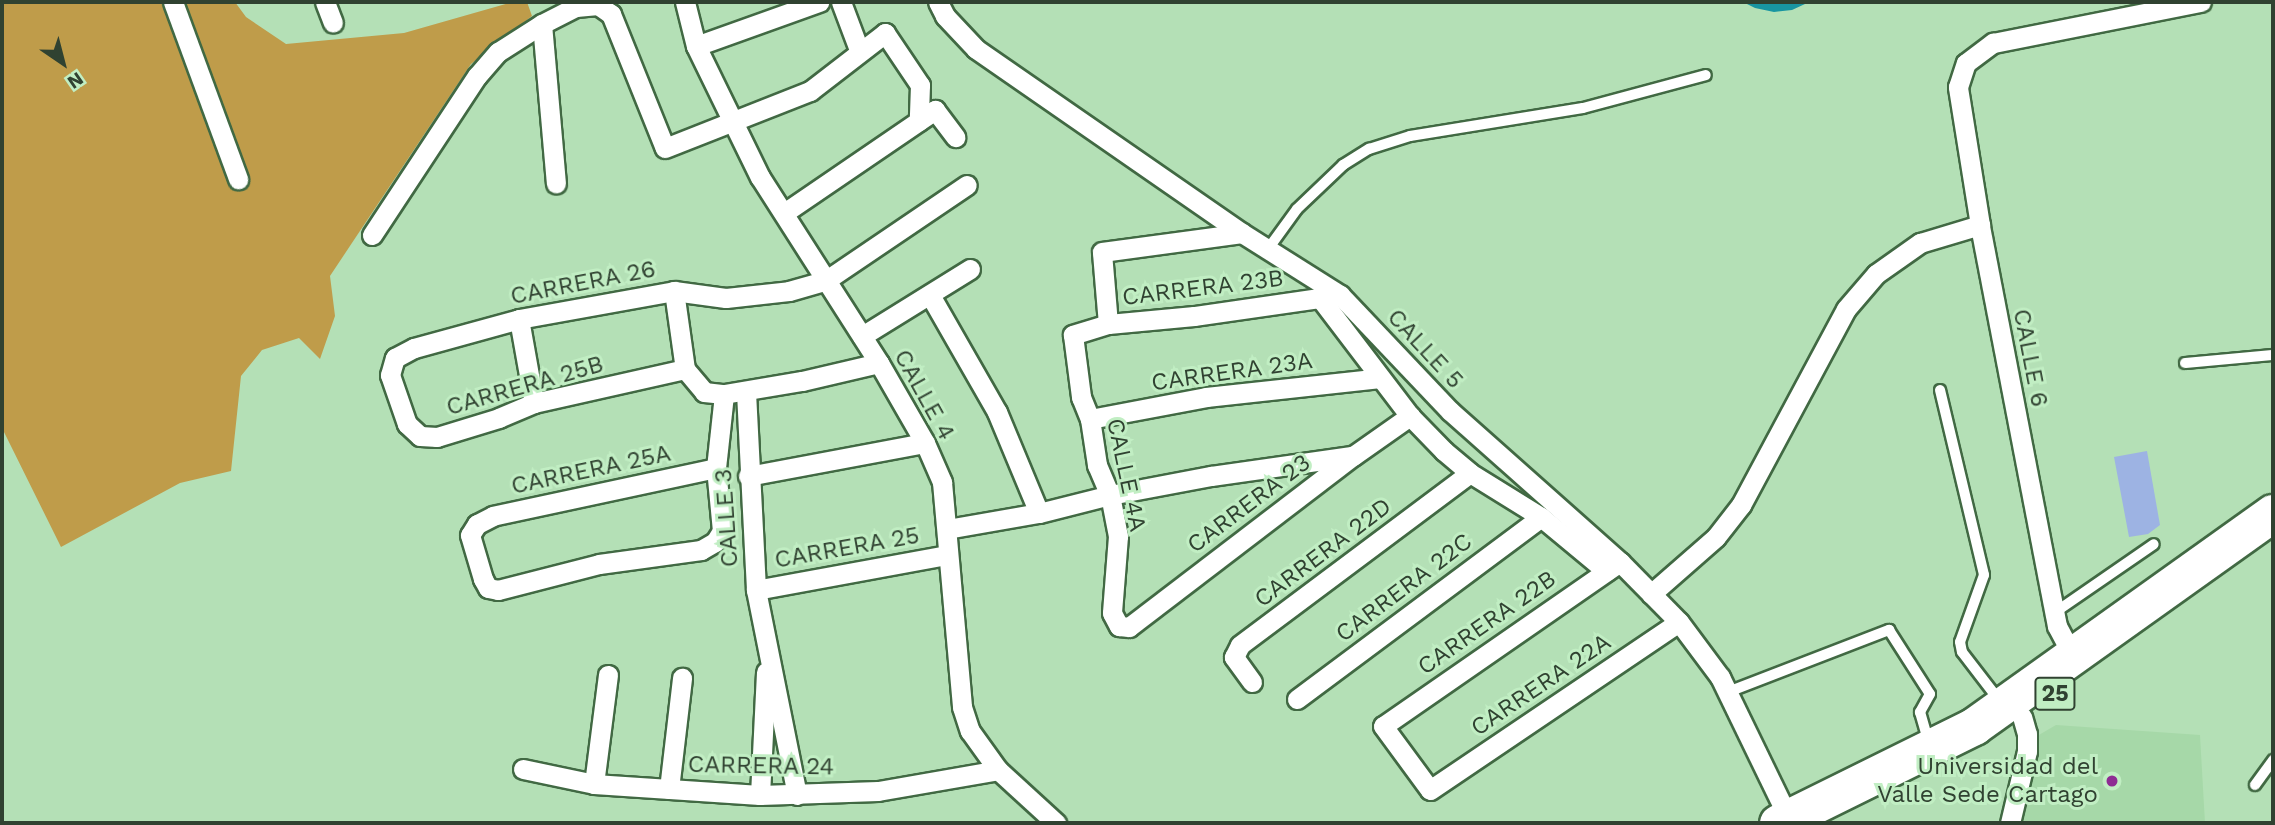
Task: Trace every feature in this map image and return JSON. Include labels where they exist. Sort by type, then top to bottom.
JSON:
[{"type":"highway","name":"25","points":[[1796,821],[1986,742],[2013,711],[2074,658],[2273,513]]},
{"type":"highway","name":"25","points":[[1796,821],[1974,726],[2013,711],[2273,542]]},
{"type":"street","points":[[325,2],[333,23]]},
{"type":"street","name":"CALLE 4","points":[[685,2],[696,46],[760,177],[879,362],[925,443],[942,482],[962,706],[970,731],[998,770],[1056,823]]},
{"type":"street","points":[[696,46],[819,2]]},
{"type":"street","points":[[841,2],[859,50]]},
{"type":"street","name":"CALLE 5","points":[[938,2],[945,16],[976,49],[1242,233],[1340,295],[1450,411],[1613,566],[1651,594],[1679,622],[1728,692],[1796,821]]},
{"type":"street","name":"CALLE 6","points":[[2074,658],[2057,626],[2054,612],[1980,225],[1958,87],[1966,63],[1993,43],[2201,2]]},
{"type":"street","points":[[180,4],[238,179]]},
{"type":"street","points":[[372,235],[477,76],[498,52],[542,24],[576,7],[598,5],[611,14],[665,148],[732,124],[810,91],[859,50],[885,33],[920,85],[927,116],[955,137]]},
{"type":"street","points":[[542,24],[556,183]]},
{"type":"street","points":[[784,214],[927,116]]},
{"type":"street","name":"CARRERA 26","points":[[420,436],[408,424],[390,375],[396,358],[414,348],[519,319],[674,290],[726,298],[789,291],[825,281],[967,185]]},
{"type":"street","points":[[1651,594],[1716,537],[1741,505],[1846,309],[1876,274],[1920,243],[1980,225]]},
{"type":"street","points":[[1108,324],[1102,252],[1242,233]]},
{"type":"street","points":[[862,336],[970,269]]},
{"type":"street","points":[[674,290],[685,369],[704,392],[746,392],[879,362]]},
{"type":"street","points":[[930,295],[997,412],[1039,513]]},
{"type":"street","name":"CARRERA 23B","points":[[1073,335],[1108,324],[1194,316],[1340,295]]},
{"type":"street","points":[[1320,298],[1410,416],[1470,473],[1613,566]]},
{"type":"street","points":[[519,319],[534,404]]},
{"type":"street","name":"CALLE 4A","points":[[1073,335],[1081,397],[1090,419],[1097,465],[1110,495],[1118,536],[1112,613],[1119,626]]},
{"type":"street","name":"CARRERA 25B","points":[[420,436],[437,437],[534,404],[685,369]]},
{"type":"street","name":"CARRERA 23A","points":[[1090,419],[1206,397],[1380,378]]},
{"type":"street","name":"CALLE 3","points":[[746,392],[748,476],[756,590],[797,794]]},
{"type":"street","points":[[716,468],[724,394]]},
{"type":"street","name":"CARRERA 23","points":[[1119,626],[1129,627],[1353,456],[1410,416]]},
{"type":"street","points":[[748,476],[925,443]]},
{"type":"street","points":[[947,529],[1039,513],[1110,495],[1211,476],[1353,456]]},
{"type":"street","name":"CARRERA 25A","points":[[716,468],[722,531],[715,542],[701,550],[599,564],[498,590],[488,588],[470,535],[477,524],[492,516],[716,468]]},
{"type":"street","name":"CARRERA 22D","points":[[1252,682],[1234,657],[1240,645],[1470,473]]},
{"type":"street","name":"CARRERA 22C","points":[[1297,699],[1541,517]]},
{"type":"street","name":"CARRERA 25","points":[[756,590],[947,555]]},
{"type":"street","name":"CARRERA 22B","points":[[1430,790],[1383,726],[1613,566]]},
{"type":"street","name":"CARRERA 22A","points":[[1430,790],[1679,622]]},
{"type":"street","name":"CALLE 3","points":[[760,796],[768,640]]},
{"type":"street","points":[[594,784],[608,675]]},
{"type":"street","points":[[669,789],[682,678]]},
{"type":"street","points":[[2010,823],[2027,751],[2027,734],[2013,711]]},
{"type":"street","name":"CARRERA 24","points":[[523,769],[594,784],[760,796],[878,791],[998,770]]},
{"type":"lane","points":[[1268,249],[1297,209],[1343,165],[1369,149],[1410,136],[1583,108],[1706,75]]},
{"type":"lane","points":[[2185,363],[2273,355]]},
{"type":"lane","points":[[1940,390],[1984,575],[1960,642],[1962,652],[2013,711]]},
{"type":"lane","points":[[2054,612],[2154,544]]},
{"type":"lane","points":[[1728,692],[1889,630],[1930,694],[1920,712],[1931,748]]},
{"type":"lane","points":[[2255,785],[2273,760]]},
{"type":"shaded area","points":[[2,2],[235,2],[246,17],[286,44],[404,33],[513,2],[527,2],[532,16],[471,64],[330,276],[335,316],[320,359],[299,338],[262,350],[241,376],[231,471],[180,483],[61,547],[2,428]]},
{"type":"shaded area","name":"Universidad del Valle Sede Cartago","points":[[2056,725],[2200,735],[2205,823],[2012,823],[2032,739]]},
{"type":"water","points":[[1743,2],[1870,2],[1805,4],[1792,10],[1774,12]]},
{"type":"building","points":[[2147,451],[2160,525],[2148,534],[2129,537],[2114,457]]},
{"type":"place","name":"Universidad del Valle Sede Cartago","points":[[2112,781]]}]
